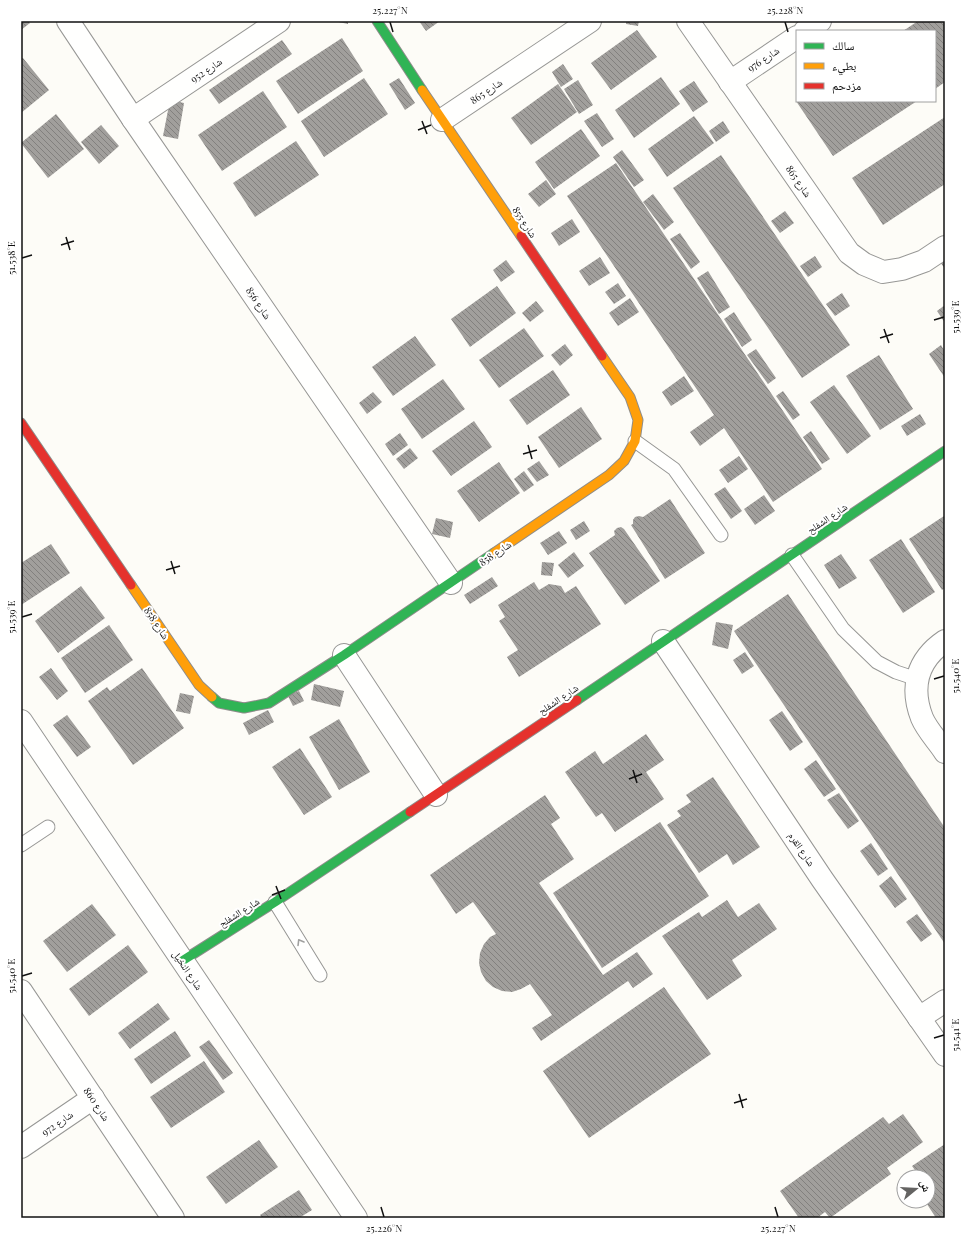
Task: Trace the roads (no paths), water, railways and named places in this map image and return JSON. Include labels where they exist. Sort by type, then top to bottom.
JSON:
[{"type":"street","name":"شارع 856","points":[[68,21],[133,119],[451,583]]},
{"type":"street","name":"شارع 952","points":[[133,119],[279,21]]},
{"type":"street","name":"شارع 855","points":[[377,21],[442,120],[630,397],[638,420],[636,441]]},
{"type":"street","name":"شارع 865","points":[[442,120],[590,21]]},
{"type":"street","name":"شارع 865","points":[[688,21],[849,253],[864,264],[883,272],[902,269],[924,261],[945,247]]},
{"type":"street","points":[[806,30],[820,21]]},
{"type":"street","name":"شارع 976","points":[[730,82],[796,38]]},
{"type":"street","name":"شارع 858","points":[[21,423],[199,685],[218,703],[244,708],[269,703],[344,655],[451,583],[609,475],[624,462],[636,441]]},
{"type":"street","name":"شارع الشفلح","points":[[182,961],[275,902],[436,795],[945,451]]},
{"type":"street","name":"شارع القرم","points":[[663,641],[822,879],[945,1055]]},
{"type":"street","points":[[945,641],[938,646],[924,662],[917,679],[917,699],[923,719],[945,752]]},
{"type":"street","points":[[344,655],[436,795]]},
{"type":"street","name":"شارع النخيل","points":[[21,721],[356,1218]]},
{"type":"street","name":"شارع 860","points":[[21,991],[174,1218]]},
{"type":"street","points":[[919,1018],[945,1001]]},
{"type":"street","name":"شارع 972","points":[[21,1148],[93,1098]]},
{"type":"lane","points":[[636,441],[674,469],[721,535]]},
{"type":"lane","points":[[792,555],[843,629],[878,662],[896,672],[917,679]]},
{"type":"lane","points":[[21,845],[48,827]]},
{"type":"lane","points":[[275,902],[320,975]]}]
